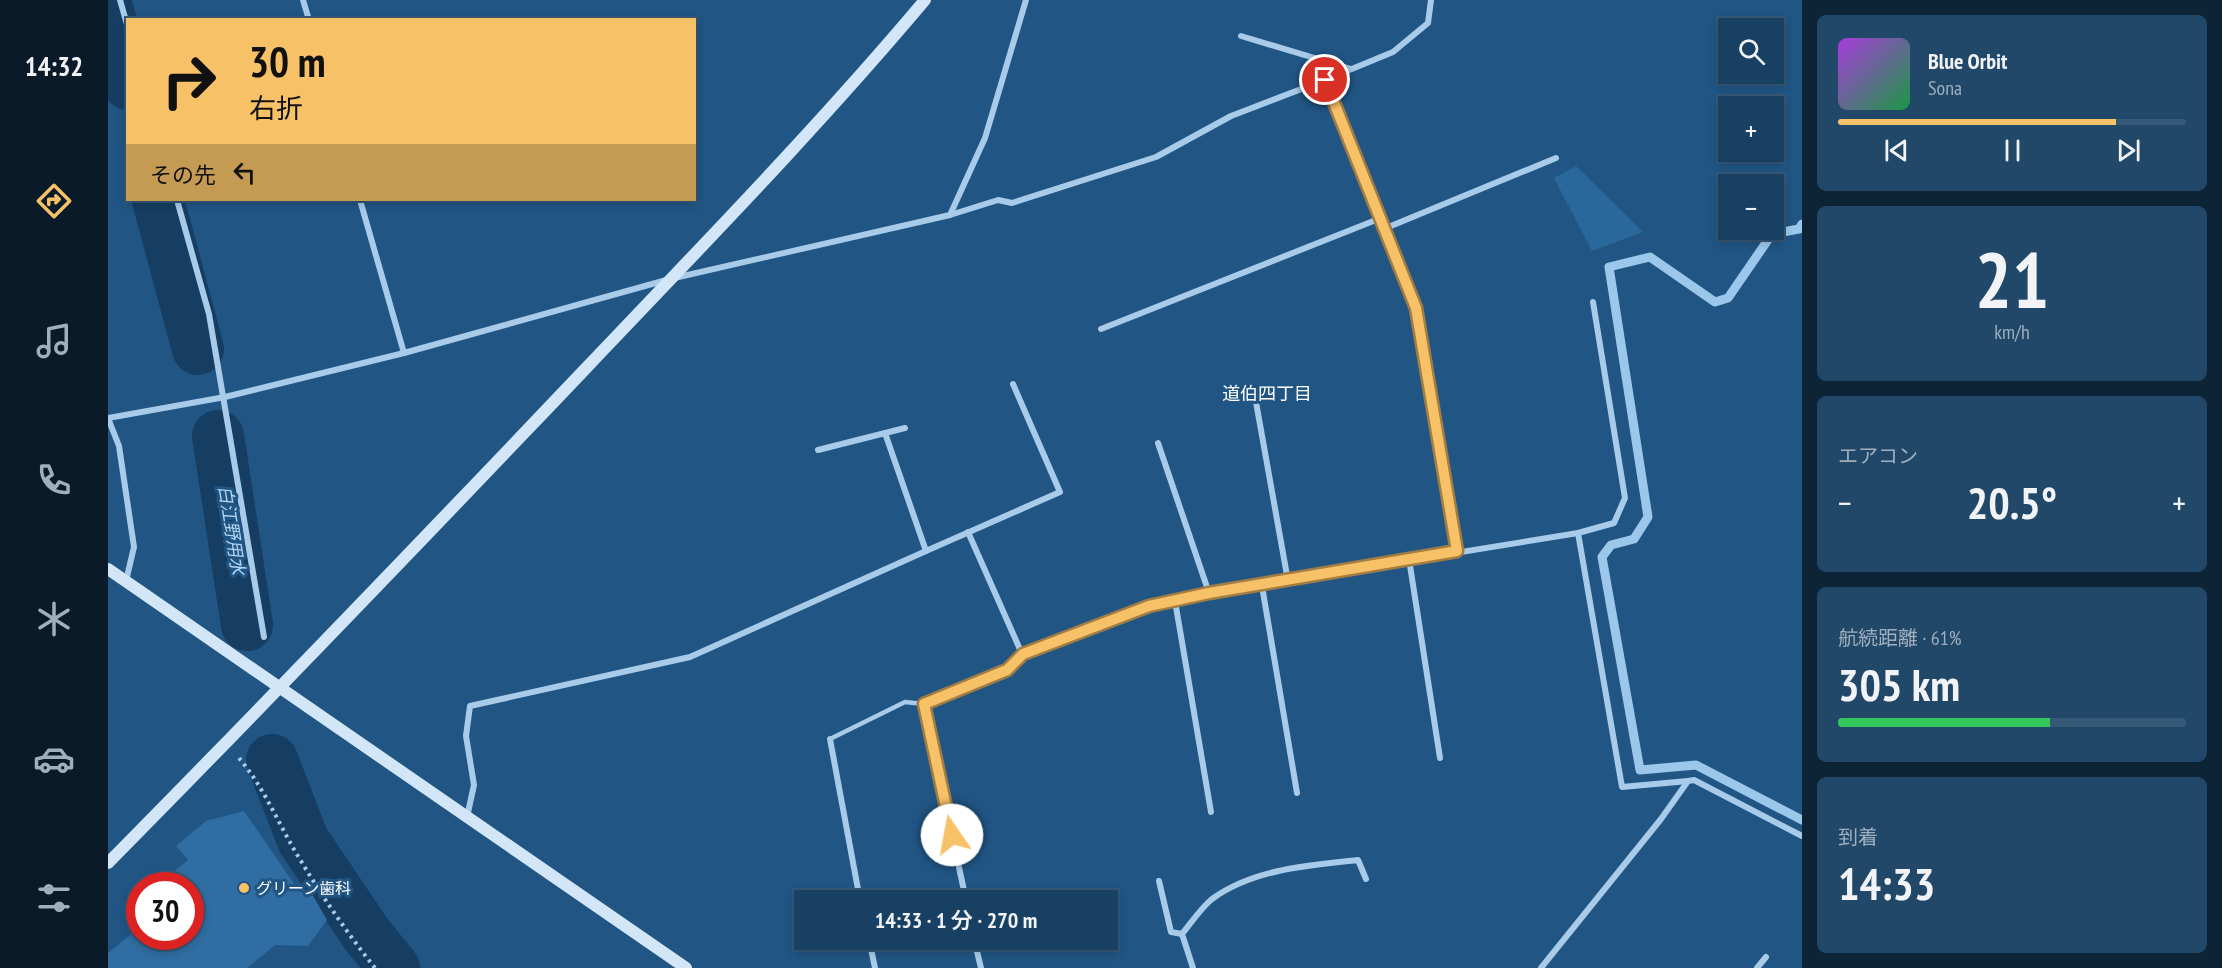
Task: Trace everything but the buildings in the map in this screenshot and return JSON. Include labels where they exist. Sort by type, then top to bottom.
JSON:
[{"type":"street","points":[[120,0],[126,21]]},
{"type":"street","points":[[303,0],[308,18]]},
{"type":"street","points":[[108,863],[282,687],[670,279],[884,48],[925,0]]},
{"type":"street","points":[[950,214],[985,138],[1026,0]]},
{"type":"street","points":[[126,581],[134,547],[119,446],[108,418],[225,397],[404,353],[670,279],[950,214],[998,200],[1012,203],[1156,157],[1231,116],[1393,52],[1428,23],[1431,0]]},
{"type":"street","points":[[1241,36],[1351,69]]},
{"type":"street","points":[[1325,80],[1416,308],[1457,551]]},
{"type":"street","points":[[1386,228],[1556,158]]},
{"type":"street","points":[[177,201],[209,314],[225,397],[264,637]]},
{"type":"street","points":[[360,201],[404,353]]},
{"type":"street","points":[[1101,329],[1382,218]]},
{"type":"street","points":[[964,890],[924,704],[1007,670],[1023,654],[1149,606],[1209,593],[1578,533],[1614,523],[1625,498],[1593,302]]},
{"type":"street","points":[[467,818],[474,785],[466,736],[470,706],[690,657],[1060,492],[1013,384]]},
{"type":"street","points":[[1254,391],[1288,581]]},
{"type":"street","points":[[818,450],[905,428]]},
{"type":"street","points":[[885,434],[926,551]]},
{"type":"street","points":[[1158,443],[1209,593]]},
{"type":"street","points":[[968,532],[1023,654]]},
{"type":"street","points":[[1578,533],[1622,786],[1694,780],[1802,837]]},
{"type":"street","points":[[1409,559],[1440,758]]},
{"type":"street","points":[[108,568],[686,968]]},
{"type":"street","points":[[1262,586],[1297,794]]},
{"type":"street","points":[[1175,601],[1211,812]]},
{"type":"street","points":[[830,739],[858,890]]},
{"type":"street","points":[[1540,968],[1661,819],[1688,781]]},
{"type":"street","points":[[1182,934],[1211,900],[1254,879],[1319,864],[1358,860],[1366,879]]},
{"type":"street","points":[[1159,881],[1171,932],[1182,934]]},
{"type":"street","points":[[1182,934],[1192,968]]},
{"type":"street","points":[[871,950],[875,968]]},
{"type":"street","points":[[977,950],[981,968]]},
{"type":"street","points":[[1757,968],[1766,957]]},
{"type":"lane","points":[[830,739],[905,702],[924,704]]},
{"type":"path","points":[[226,744],[264,791],[300,860],[351,937],[375,968]]},
{"type":"shaded area","points":[[1576,166],[1643,232],[1592,251],[1554,178]]},
{"type":"waterway","name":"白江野用水","points":[[108,11],[126,77]]},
{"type":"waterway","name":"白江野用水","points":[[158,201],[198,349]]},
{"type":"waterway","points":[[1802,224],[1799,229],[1772,234],[1728,298],[1715,302],[1650,257],[1609,267],[1648,517],[1634,539],[1611,545],[1602,557],[1640,770],[1696,765],[1802,820]]},
{"type":"waterway","name":"白江野用水","points":[[218,436],[247,625]]},
{"type":"waterway","name":"白江野用水","points":[[272,760],[303,840],[367,935],[394,968]]},
{"type":"place","name":"グリーン歯科","points":[[244,888]]},
{"type":"district","name":"道伯四丁目","points":[[1267,393]]},
{"type":"route","points":[[952,835],[924,704],[1007,670],[1023,654],[1149,606],[1209,593],[1275,584],[1457,551],[1416,308],[1325,80]]}]
